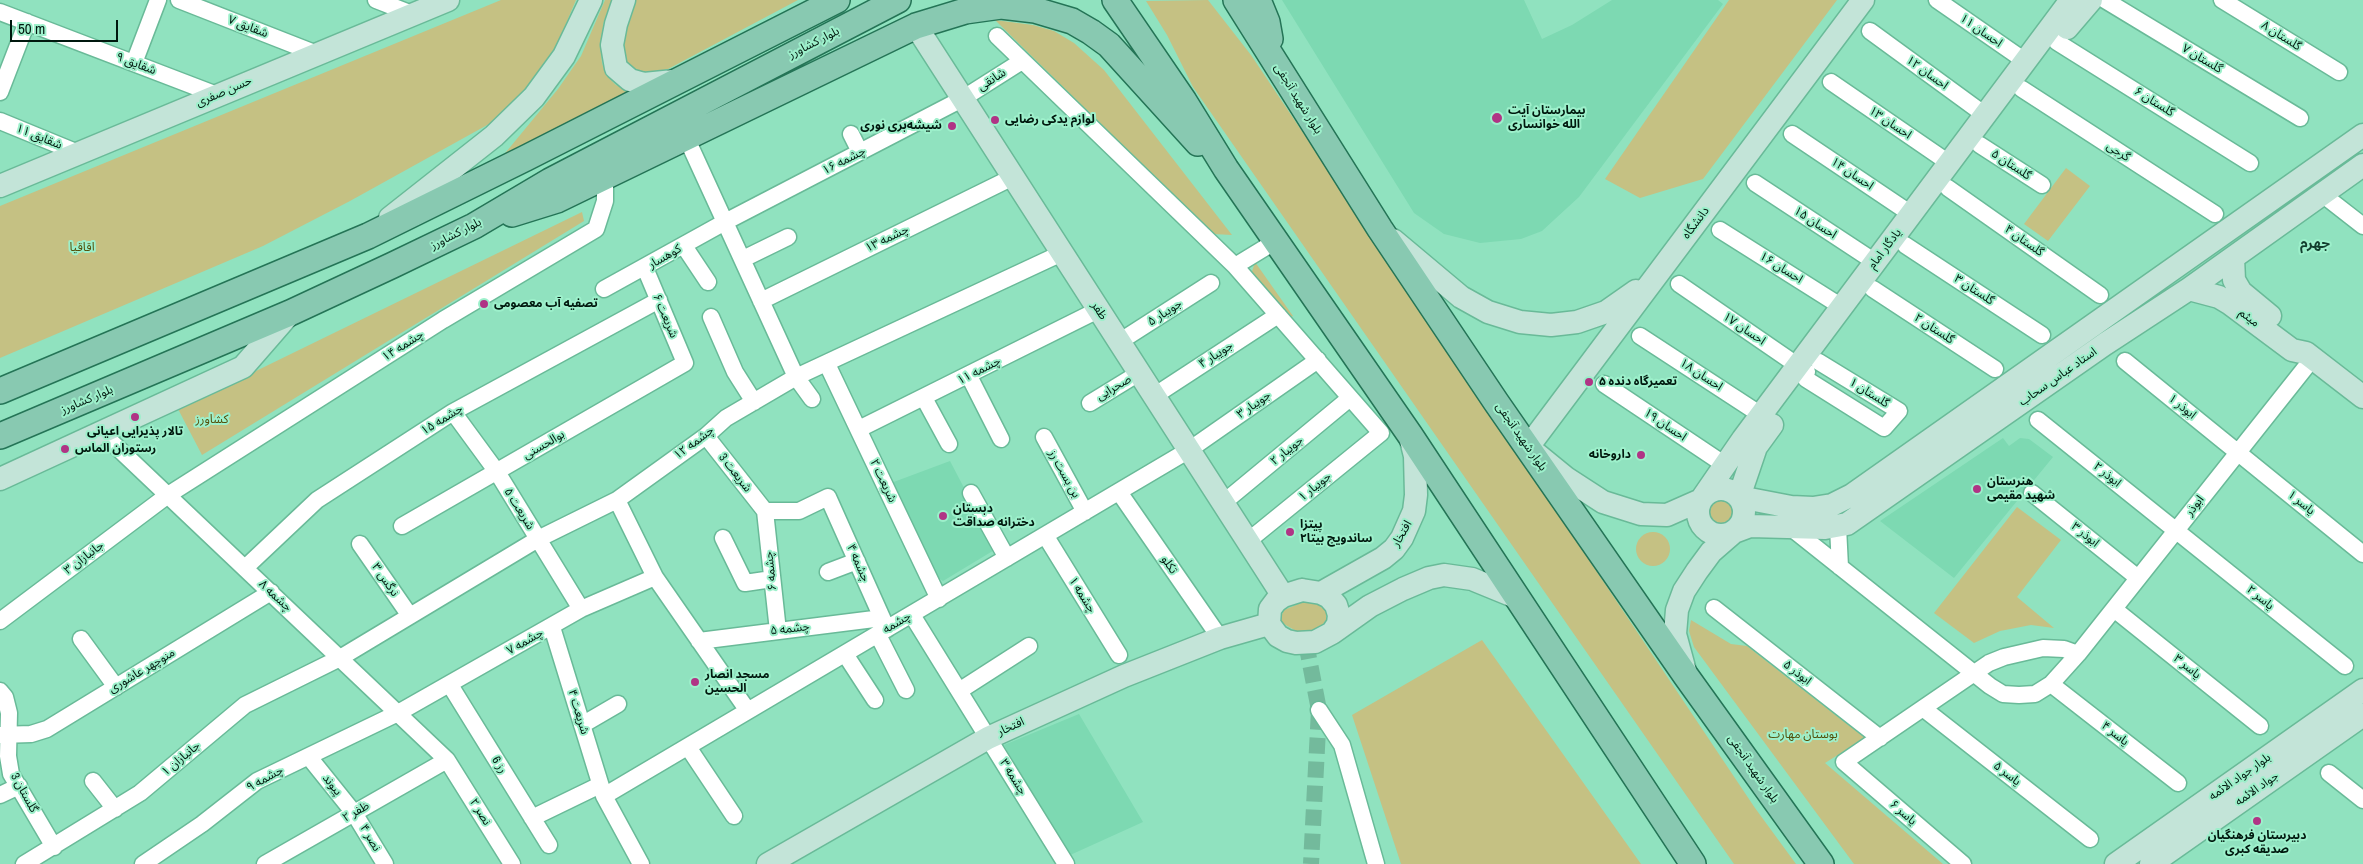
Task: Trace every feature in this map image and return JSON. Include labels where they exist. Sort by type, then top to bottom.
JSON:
[{"type":"main road","points":[[0,391],[368,236],[837,0]]},
{"type":"main road","name":"بلوار کشاورز","points":[[0,436],[290,313],[474,226],[550,181],[898,0]]},
{"type":"main road","points":[[1116,0],[1184,101],[1226,169],[1410,435],[1693,864]]},
{"type":"main road","name":"بلوار شهید آنجفی","points":[[1236,0],[1380,229],[1686,676],[1821,864]]},
{"type":"main road","points":[[1258,0],[1267,22],[1273,58]]},
{"type":"main road","points":[[474,226],[557,200],[916,26],[965,11],[1001,6],[1035,10],[1072,21],[1109,45],[1181,127],[1226,169]]},
{"type":"street","points":[[134,64],[158,0]]},
{"type":"street","name":"شقایق ۷","points":[[179,0],[317,54]]},
{"type":"street","points":[[376,0],[412,14]]},
{"type":"street","name":"حسن صفری","points":[[0,186],[448,0]]},
{"type":"street","points":[[368,236],[494,136],[534,97],[564,56],[591,0]]},
{"type":"street","points":[[624,0],[616,24],[612,45],[616,68],[630,80],[644,84],[680,80]]},
{"type":"street","name":"دانشگاه","points":[[1528,446],[1863,0]]},
{"type":"street","name":"احسان ۱۱","points":[[1937,0],[2025,61]]},
{"type":"street","name":"گلستان ۷","points":[[2105,0],[2300,118]]},
{"type":"street","name":"گلستان ۸","points":[[2222,0],[2339,72]]},
{"type":"street","name":"یادگار امام","points":[[1701,500],[1761,415],[1808,370],[1842,307],[2025,61],[2079,2]]},
{"type":"street","name":"یادگار امام","points":[[1739,497],[1756,447],[1808,370],[1872,289],[2057,42],[2079,2]]},
{"type":"street","name":"شقایق ۹","points":[[0,12],[217,95]]},
{"type":"street","points":[[0,92],[27,22]]},
{"type":"street","name":"ظفر","points":[[916,26],[1284,596]]},
{"type":"street","name":"احسان ۱۲","points":[[1870,31],[1985,115]]},
{"type":"street","points":[[997,36],[1234,266],[1350,398]]},
{"type":"street","name":"گلستان ۶","points":[[2057,42],[2250,163]]},
{"type":"street","name":"شانقی","points":[[962,99],[1022,61]]},
{"type":"street","name":"احسان ۱۳","points":[[1831,82],[1949,163]]},
{"type":"street","name":"گرجی","points":[[2022,89],[2215,214]]},
{"type":"street","name":"چشمه ۱۶","points":[[725,222],[962,99]]},
{"type":"street","name":"شقایق ۱۱","points":[[0,121],[78,153]]},
{"type":"street","points":[[850,134],[860,152]]},
{"type":"street","name":"احسان ۱۴","points":[[1792,134],[1911,214]]},
{"type":"street","points":[[686,137],[796,377],[812,399]]},
{"type":"street","name":"گلستان ۵","points":[[1980,144],[2042,185]]},
{"type":"street","name":"استاد عباس سحاب","points":[[1739,497],[1791,507],[1814,508],[1832,505],[1852,495],[2006,385],[2360,144]]},
{"type":"street","name":"استاد عباس سحاب","points":[[1734,532],[1750,526],[1838,527],[1847,524],[1873,508],[2097,349],[2189,290],[2363,165]]},
{"type":"street","name":"چشمه ۱۴","points":[[168,495],[443,320],[596,229],[605,200],[605,177]]},
{"type":"street","name":"چشمه ۱۳","points":[[761,301],[1013,177]]},
{"type":"street","name":"احسان ۱۵","points":[[1755,183],[1875,262]]},
{"type":"street","name":"گلستان ۴","points":[[1948,188],[2100,295]]},
{"type":"street","points":[[2322,194],[2363,226]]},
{"type":"street","name":"کوهسار","points":[[604,290],[725,222]]},
{"type":"street","points":[[1380,229],[1461,297],[1488,312],[1520,322],[1551,325],[1568,323],[1606,312],[1655,277]]},
{"type":"street","name":"احسان ۱۶","points":[[1720,230],[1842,307]]},
{"type":"street","points":[[742,260],[788,237]]},
{"type":"street","points":[[1234,266],[1276,241]]},
{"type":"street","name":"گلستان ۳","points":[[1905,245],[2042,335]]},
{"type":"street","points":[[684,246],[708,282]]},
{"type":"street","name":"چشمه ۱۲","points":[[340,658],[538,539],[617,500],[706,436],[726,418],[796,377],[1062,253]]},
{"type":"street","name":"میثم","points":[[2233,258],[2234,280],[2241,292],[2302,342],[2309,356]]},
{"type":"street","name":"شریعت ۶","points":[[645,268],[685,363]]},
{"type":"street","name":"جویبار ۵","points":[[1120,342],[1210,283]]},
{"type":"street","name":"احسان ۱۷","points":[[1679,284],[1808,370]]},
{"type":"street","name":"گلستان ۲","points":[[1872,289],[1995,369]]},
{"type":"street","name":"میثم","points":[[2189,290],[2219,297],[2292,350],[2309,356],[2363,397]]},
{"type":"street","name":"چشمه ۱۵","points":[[245,568],[317,500],[453,412],[658,300]]},
{"type":"street","name":"چشمه ۱۱","points":[[858,429],[969,376],[1098,310]]},
{"type":"street","points":[[0,479],[243,367],[290,313]]},
{"type":"street","name":"جویبار ۴","points":[[1154,396],[1278,314]]},
{"type":"street","points":[[711,317],[735,372],[754,402]]},
{"type":"street","name":"احسان ۱۸","points":[[1640,336],[1761,415]]},
{"type":"street","name":"ابوذر","points":[[2051,684],[2078,654],[2238,452],[2309,356]]},
{"type":"street","name":"جویبار ۳","points":[[1189,450],[1318,360]]},
{"type":"street","name":"ابوذر ۱","points":[[2125,361],[2238,452]]},
{"type":"street","name":"بوالحسنی","points":[[402,526],[685,363]]},
{"type":"street","name":"شریعت ۲","points":[[827,364],[938,599]]},
{"type":"street","name":"گلستان ۱","points":[[1808,370],[1899,411],[1884,428],[1808,370]]},
{"type":"street","name":"صحرایی","points":[[1090,402],[1139,373]]},
{"type":"street","points":[[969,376],[1002,439]]},
{"type":"street","name":"احسان ۱۹","points":[[1604,384],[1725,466]]},
{"type":"street","points":[[924,398],[950,444]]},
{"type":"street","name":"جویبار ۱","points":[[1248,541],[1381,433],[1350,398]]},
{"type":"street","name":"جویبار ۲","points":[[1223,503],[1350,398]]},
{"type":"street","name":"شریعت ۵","points":[[453,412],[497,472],[581,609]]},
{"type":"street","name":"ابوذر ۲","points":[[2038,420],[2176,530]]},
{"type":"street","name":"چشمه ۸","points":[[102,433],[447,760]]},
{"type":"street","name":"افتخار","points":[[1321,593],[1383,558],[1394,549],[1402,538],[1414,511],[1416,496],[1415,456],[1410,435]]},
{"type":"street","name":"شریعت 3","points":[[706,436],[765,511]]},
{"type":"street","name":"بن بست رز","points":[[1044,437],[1085,512]]},
{"type":"street","points":[[1528,446],[1566,478],[1603,502],[1641,514],[1667,515],[1701,500],[1712,490],[1719,489],[1734,492],[1739,497],[1744,512],[1740,526],[1711,552],[1684,591],[1677,610],[1675,634],[1686,676]]},
{"type":"street","name":"چشمه","points":[[532,818],[602,790],[688,747],[845,654],[882,627],[912,615],[1189,450]]},
{"type":"street","name":"یاسر ۱","points":[[2238,452],[2363,554]]},
{"type":"street","name":"تکلو","points":[[1119,492],[1220,638]]},
{"type":"street","points":[[971,493],[1007,558]]},
{"type":"street","name":"ابوذر ۳","points":[[2032,493],[2138,578]]},
{"type":"street","name":"جانبازان ۳","points":[[0,621],[168,495]]},
{"type":"street","name":"چشمه ۴","points":[[765,511],[799,511],[828,498],[857,561],[906,690]]},
{"type":"street","points":[[617,500],[655,577],[748,712]]},
{"type":"street","points":[[1701,500],[1697,513],[1702,526],[1714,534],[1728,535],[1734,532]]},
{"type":"street","name":"چشمه ۶","points":[[765,511],[778,631]]},
{"type":"street","points":[[1790,527],[2003,694],[2019,696],[2035,694],[2051,684]]},
{"type":"street","points":[[1838,527],[1840,568]]},
{"type":"street","name":"یاسر ۲","points":[[2176,530],[2345,666]]},
{"type":"street","name":"چشمه ۱","points":[[1045,535],[1119,655]]},
{"type":"street","points":[[723,538],[745,583],[772,579]]},
{"type":"street","name":"نرگس ۳","points":[[360,544],[410,616]]},
{"type":"street","points":[[828,572],[857,561]]},
{"type":"street","points":[[1332,633],[1338,624],[1339,615],[1336,605],[1321,593],[1302,590],[1284,596],[1270,609],[1269,624],[1278,636],[1296,643],[1315,642],[1332,633],[1370,606],[1429,578],[1444,575],[1472,579],[1516,597]]},
{"type":"street","name":"چشمه ۷","points":[[398,713],[581,609],[655,577]]},
{"type":"street","name":"منوچهر عاشوری","points":[[4,735],[32,734],[47,729],[271,592]]},
{"type":"street","name":"ابوذر ۵","points":[[1714,608],[1880,738]]},
{"type":"street","name":"یاسر ۳","points":[[2114,609],[2260,726]]},
{"type":"street","name":"چشمه ۳","points":[[912,615],[1066,864]]},
{"type":"street","name":"افتخار","points":[[768,864],[988,738],[1124,676],[1220,638],[1269,624]]},
{"type":"street","name":"شریعت ۴","points":[[552,627],[602,790]]},
{"type":"street","name":"چشمه ۵","points":[[699,641],[778,631],[882,627]]},
{"type":"street","points":[[81,639],[116,687]]},
{"type":"street","points":[[959,691],[1030,646]]},
{"type":"street","points":[[1880,738],[1976,674],[1989,663],[2020,652],[2064,649],[2078,654]]},
{"type":"street","points":[[845,654],[875,700]]},
{"type":"street","name":"جانبازان ۱","points":[[24,864],[140,793],[245,705],[340,658]]},
{"type":"street","name":"یاسر ۴","points":[[2051,684],[2178,783]]},
{"type":"street","name":"رز 6","points":[[450,685],[549,845]]},
{"type":"street","name":"بلوار جواد الائمه","points":[[2116,864],[2363,690]]},
{"type":"street","name":"گلستان 3","points":[[0,691],[5,697],[9,713],[4,735],[12,774],[54,847]]},
{"type":"street","points":[[582,725],[618,704]]},
{"type":"street","name":"یاسر ۵","points":[[1924,709],[2090,839]]},
{"type":"street","points":[[1320,710],[1342,745],[1376,864]]},
{"type":"street","name":"چشمه ۹","points":[[143,864],[202,824],[257,781],[398,713]]},
{"type":"street","name":"جواد الائمه","points":[[2151,864],[2363,714]]},
{"type":"street","name":"یاسر ۶","points":[[1880,738],[1844,762],[1963,864]]},
{"type":"street","points":[[688,747],[734,816]]},
{"type":"street","name":"پیوند","points":[[309,757],[354,813]]},
{"type":"street","name":"ظفر ۲","points":[[265,864],[447,760]]},
{"type":"street","name":"نصر ۲","points":[[447,760],[512,864]]},
{"type":"street","points":[[2328,773],[2363,800]]},
{"type":"street","points":[[93,781],[115,809]]},
{"type":"street","points":[[0,795],[19,786]]},
{"type":"street","points":[[602,790],[641,864]]},
{"type":"street","name":"نصر ۴","points":[[354,813],[385,864]]},
{"type":"shaded area","name":"بیمارستان آیت الله خوانساری","points":[[1282,0],[1524,0],[1542,39],[1572,25],[1612,0],[1718,0],[1723,4],[1579,197],[1542,231],[1521,239],[1480,243],[1444,234],[1414,213]]},
{"type":"shaded area","name":"هنرستان شهید مقیمی","points":[[2003,438],[2009,446],[2020,438],[2029,439],[2053,457],[1954,578],[1880,521]]},
{"type":"shaded area","name":"دبستان دخترانه صداقت","points":[[950,461],[996,549],[943,581],[934,575],[891,483]]},
{"type":"shaded area","points":[[1079,714],[1143,822],[1068,856],[1004,745]]},
{"type":"green space","name":"اقاقیا","points":[[501,0],[576,0],[552,57],[510,110],[489,124],[350,201],[263,246],[0,358],[0,206]]},
{"type":"green space","points":[[605,0],[612,0],[604,21],[600,44],[602,63],[606,75],[616,85],[634,93],[497,163],[558,89],[581,56]]},
{"type":"green space","points":[[632,0],[798,0],[668,69],[650,74],[635,73],[624,64],[622,32]]},
{"type":"green space","points":[[1208,0],[1251,55],[1755,808],[1796,864],[1734,864],[1193,87],[1167,35],[1146,1]]},
{"type":"green space","points":[[1729,0],[1837,0],[1703,179],[1640,198],[1605,179]]},
{"type":"green space","points":[[995,20],[1033,25],[1054,31],[1074,43],[1104,70],[1232,235],[1213,234]]},
{"type":"green space","points":[[2066,168],[2090,186],[2048,241],[2024,224]]},
{"type":"green space","name":"کشاورز","points":[[582,212],[584,221],[202,455],[178,409]]},
{"type":"green space","points":[[1255,262],[1293,316],[1289,318],[1251,275]]},
{"type":"green space","points":[[1721,500],[1726,501],[1732,507],[1732,517],[1726,523],[1721,524],[1716,523],[1710,517],[1709,512],[1710,507],[1716,501]]},
{"type":"green space","points":[[2017,507],[2061,540],[2017,597],[2054,628],[2031,625],[2000,631],[1974,643],[1934,613]]},
{"type":"green space","points":[[1653,532],[1665,537],[1670,549],[1665,561],[1653,566],[1641,561],[1636,549],[1641,537]]},
{"type":"green space","points":[[1303,602],[1317,604],[1326,611],[1326,620],[1312,631],[1298,632],[1282,623],[1280,619],[1284,610]]},
{"type":"green space","name":"بوستان مهارت","points":[[1691,620],[1731,644],[1747,646],[1865,738],[1825,763],[1943,864],[1854,864],[1694,647],[1689,631]]},
{"type":"green space","points":[[1482,640],[1641,864],[1401,864],[1352,715]]},
{"type":"tunnel","points":[[1306,643],[1319,710],[1311,864]]},
{"type":"place","name":"بیمارستان آیت الله خوانساری","points":[[1497,118]]},
{"type":"place","name":"لوازم یدکی رضایی","points":[[995,120]]},
{"type":"place","name":"شیشه‌بری نوری","points":[[952,126]]},
{"type":"place","name":"تصفیه آب معصومی","points":[[484,304]]},
{"type":"place","name":"تعمیرگاه دنده ۵","points":[[1589,382]]},
{"type":"place","name":"تالار پذیرایی اعیانی","points":[[135,417]]},
{"type":"place","name":"رستوران الماس","points":[[65,449]]},
{"type":"place","name":"داروخانه","points":[[1641,455]]},
{"type":"place","name":"هنرستان شهید مقیمی","points":[[1977,489]]},
{"type":"place","name":"دبستان دخترانه صداقت","points":[[943,516]]},
{"type":"place","name":"پیتزا ساندویچ بیتا۲","points":[[1290,532]]},
{"type":"place","name":"مسجد انصار الحسین","points":[[695,682]]},
{"type":"place","name":"دبیرستان فرهنگیان صدیقه کبری","points":[[2257,821]]},
{"type":"district","name":"جهرم","points":[[2315,244]]}]
